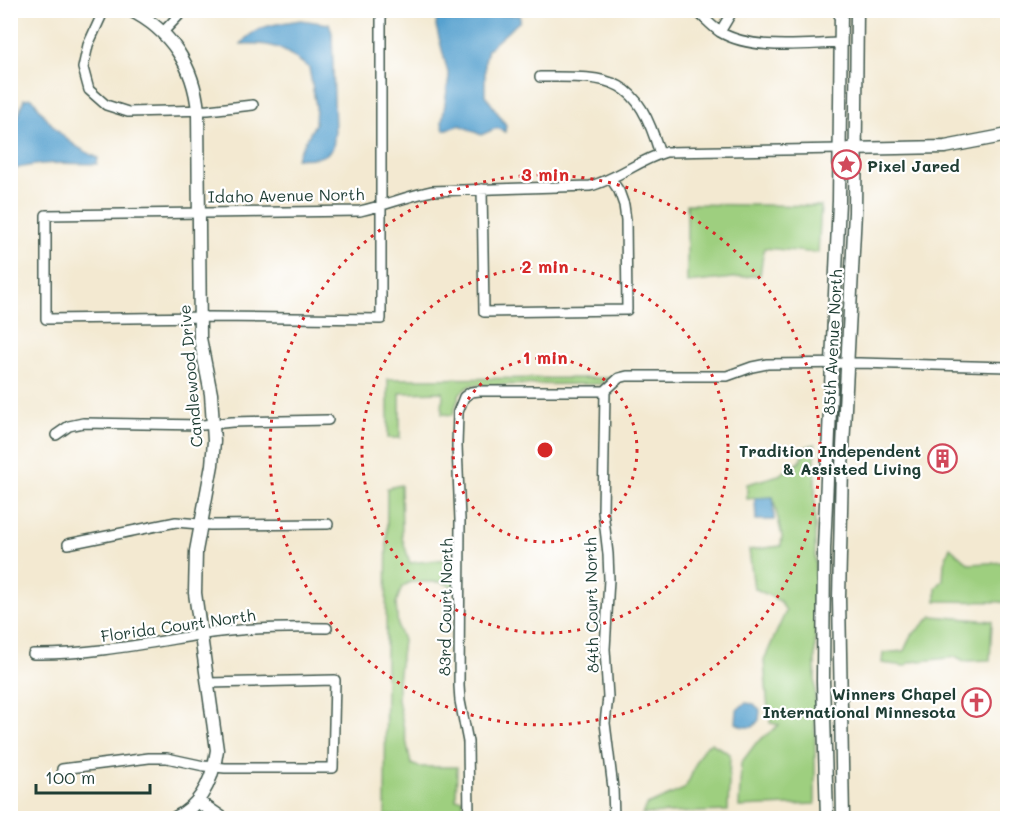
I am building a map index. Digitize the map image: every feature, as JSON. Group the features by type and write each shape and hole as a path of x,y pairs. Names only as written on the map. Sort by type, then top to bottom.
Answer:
{"main road":[{"name":"Candlewood Drive","path":"130,10 150,21 175,45 192,78 198,111 200,318 202,352 211,394 214,424 212,465 195,573 200,634 217,750 215,767 207,786 197,801 175,819"},
{"name":"85th Avenue North","path":"827,819 823,599 825,493 840,149 841,10"},
{"name":"85th Avenue North","path":"843,819 839,598 842,467 856,149 857,10"},
{"path":"840,149 945,147 1008,135"},
{"path":"823,599 839,598"},
{"path":"197,801 222,819"}],"street":[{"path":"104,10 88,45 83,68 84,79 89,90 106,105 128,112 198,111 253,105"},
{"path":"163,32 184,10"},
{"path":"200,318 381,319 381,10"},
{"path":"696,10 720,32 741,40 757,43 840,43"},
{"path":"720,32 733,10"},
{"path":"540,77 598,78 612,82 625,90 645,112 660,154"},
{"name":"Idaho Avenue North","path":"200,318 46,319 46,215 351,212 432,191 579,187 610,179 646,159 677,151 840,149"},
{"path":"482,189 484,312 627,310 626,220 621,198 610,179"},
{"path":"605,391 619,378 627,376 728,376 767,364 848,363 1008,367"},
{"name":"83rd Court North","path":"469,819 468,742 459,686 458,412 464,397 471,392 605,391"},
{"name":"84th Court North","path":"605,391 603,498 609,579 605,643 608,697 605,723 613,788 614,819"},
{"path":"56,435 69,426 83,423 203,425 328,420"},
{"path":"69,544 176,522 201,525 328,524"},
{"name":"Florida Court North","path":"33,654 74,654 200,634 282,627 327,628"},
{"path":"62,769 149,758 167,758 215,767 333,768 334,680 208,683"}],"green space":[{"path":"687,204 821,206 818,253 764,248 760,275 687,283"},
{"path":"10,372 12,372 11,610"},
{"path":"610,378 600,384 471,385 460,393 453,415 442,414 443,392 400,393 400,438 388,438 388,379"},
{"path":"815,444 815,804 739,807 741,763 756,743 779,725 770,723 771,711 768,710 764,660 786,611 780,601 754,588 749,550 781,546 782,536 773,497 747,499 747,484 779,475 800,462 805,447"},
{"path":"401,485 402,537 410,563 456,558 455,588 442,582 410,582 402,587 396,603 398,628 403,640 398,700 411,764 419,767 457,767 456,799 463,799 463,815 385,816 387,488"},
{"path":"950,547 969,564 1007,562 1007,602 936,601 936,588 943,580 944,563"},
{"path":"932,616 992,621 990,660 964,661 957,657 911,662 905,666 882,663 883,653 904,651 910,637"},
{"path":"711,743 730,754 728,811 642,814 647,805 684,789 702,751"}],"water":[{"path":"443,13 520,15 520,21 488,49 485,61 485,95 506,125 505,132 497,128 481,135 460,125 444,130 442,123 449,77 436,26 437,17"},
{"path":"301,20 329,24 332,33 335,132 333,147 322,156 311,158 296,158 315,124 316,106 309,68 270,45 241,44 260,29"},
{"path":"32,98 60,133 77,147 98,158 97,164 43,164 11,170 11,139 24,99"},
{"path":"773,497 774,520 756,520 755,498"},
{"path":"745,703 754,704 760,710 759,720 753,727 743,727 736,723 737,710"}],"place":[{"name":"Pixel Jared","path":"846,165"},
{"name":"Tradition Independent & Assisted Living","path":"942,459"},
{"name":"Winners Chapel International Minnesota","path":"977,702"}]}
